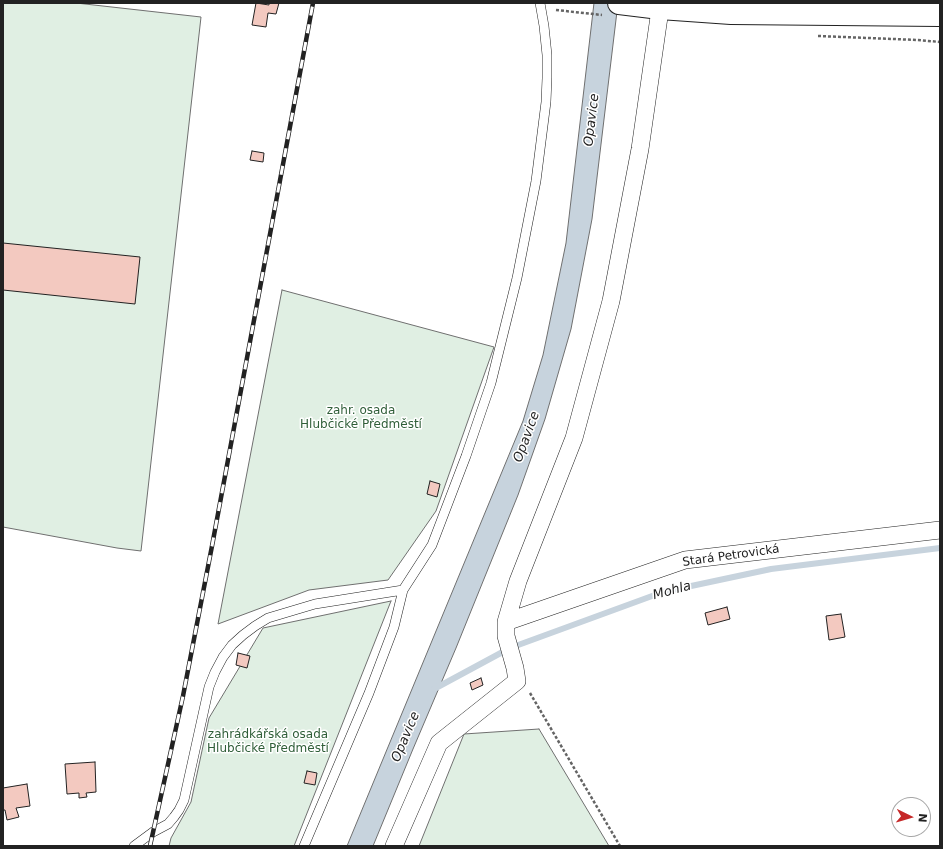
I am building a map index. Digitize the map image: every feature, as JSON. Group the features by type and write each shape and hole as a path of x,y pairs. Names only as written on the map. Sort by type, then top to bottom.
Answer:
{"main road":[{"path":"612,9 657,6 731,13 940,15"}],"street":[{"path":"394,846 440,743 516,674 506,629 518,581 574,438 611,301 640,149 657,6"},
{"name":"Stará Petrovická","path":"506,629 685,560 940,530"}],"lane":[{"path":"304,846 369,693 394,627 403,590 432,545 466,456 491,383 517,278 536,181 546,102 547,55 541,6"},
{"path":"134,846 153,832 168,824 179,810 184,800 208,687 223,657 232,645 255,626 268,618 315,604 403,590"}],"path":[{"path":"541,6 612,9"},
{"path":"516,674 532,694 620,846"}],"green space":[{"path":"3,3 76,3 201,17 141,551 3,527"},
{"name":"zahr. osada Hlubčické Předměstí","path":"282,290 494,347 436,511 388,580 309,590 218,624"},
{"name":"zahrádkářská osada Hlubčické Předměstí","path":"391,601 294,846 169,846 171,838 191,802 209,718 263,628"},
{"path":"539,729 609,846 419,846 464,734"}],"water":[{"name":"Opavice","path":"594,3 618,3 592,219 571,329 545,419 518,495 373,846 347,846 523,421 543,355 566,243"}],"building":[{"path":"256,3 269,5 269,3 279,3 276,14 268,13 266,27 252,25"},
{"path":"252,151 264,153 263,162 250,160"},
{"path":"3,243 140,257 135,304 3,290"},
{"path":"430,481 440,484 437,497 427,494"},
{"path":"727,607 730,619 708,625 705,613"},
{"path":"841,614 845,637 829,640 826,616"},
{"path":"238,653 250,656 247,668 236,665"},
{"path":"481,678 483,685 472,690 470,683"},
{"path":"95,762 96,792 86,793 87,797 79,798 79,793 67,794 65,764"},
{"path":"307,771 317,773 315,785 304,783"},
{"path":"27,784 30,806 16,808 19,817 7,820 5,810 3,810 3,788"}],"waterway":[{"name":"Mohla","path":"434,689 510,648 663,592 771,569 940,548"}],"railway":[{"path":"150,846 183,696 313,3"}]}
